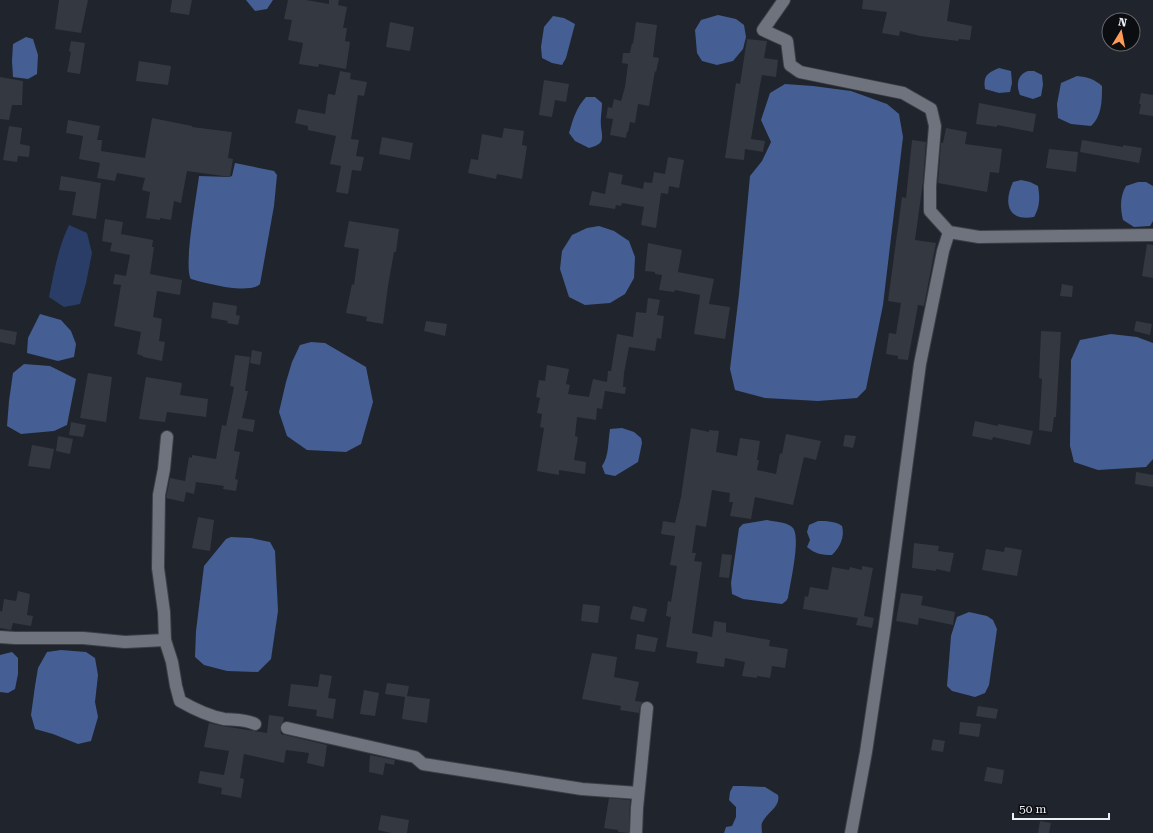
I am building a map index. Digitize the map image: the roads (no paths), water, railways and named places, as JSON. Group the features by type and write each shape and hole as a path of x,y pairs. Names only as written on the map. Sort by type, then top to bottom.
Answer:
{"street":[{"path":"784,0 763,30 787,41 790,66 800,72 903,93 931,109 935,126 930,186 930,211 949,232 979,237 1153,235"},
{"path":"851,833 866,752 920,364 943,251 949,232"},
{"path":"167,437 164,469 159,495 158,568 164,612 164,640 172,662 180,701 197,711 224,718 249,721 255,724"},
{"path":"0,636 15,638 82,638 125,642 164,640"},
{"path":"636,833 638,793 647,708"},
{"path":"287,728 415,757 422,764 582,789 638,793"}]}
